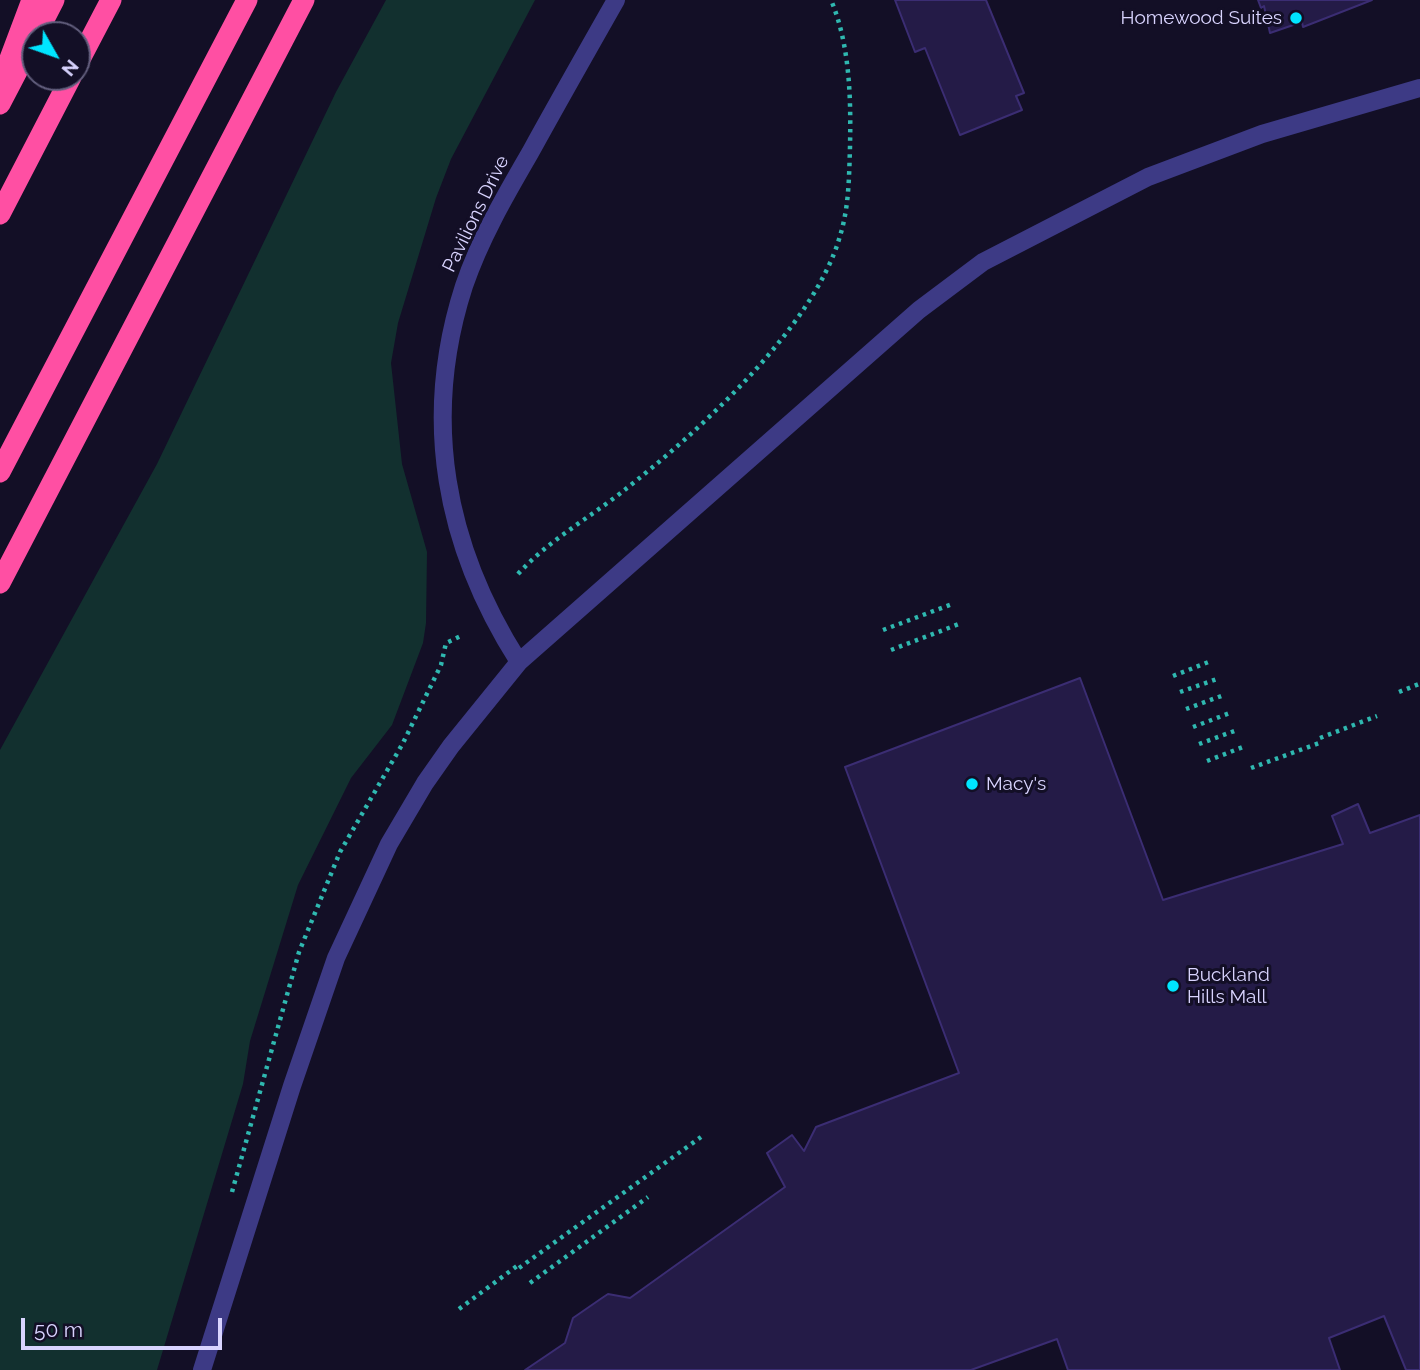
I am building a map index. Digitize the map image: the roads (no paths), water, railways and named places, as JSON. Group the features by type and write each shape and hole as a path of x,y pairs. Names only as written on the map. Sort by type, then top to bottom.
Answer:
{"highway":[{"path":"0,85 32,0"},
{"path":"43,21 54,0"},
{"path":"91,38 111,0"},
{"path":"0,472 247,0"},
{"path":"0,583 304,0"},
{"path":"294,20 312,0"},
{"path":"0,104 21,63"},
{"path":"0,214 64,91"}],"street":[{"name":"Pavilions Drive","path":"519,662 480,594 454,519 443,436 448,352 464,286 481,245 616,0"},
{"path":"202,1370 292,1086 341,944 405,815 451,746 519,662 919,310 983,262 1148,177 1262,134 1420,88"}],"place":[{"name":"Homewood Suites","path":"1296,18"},
{"name":"Macy's","path":"972,784"},
{"name":"Buckland Hills Mall","path":"1173,986"}]}
